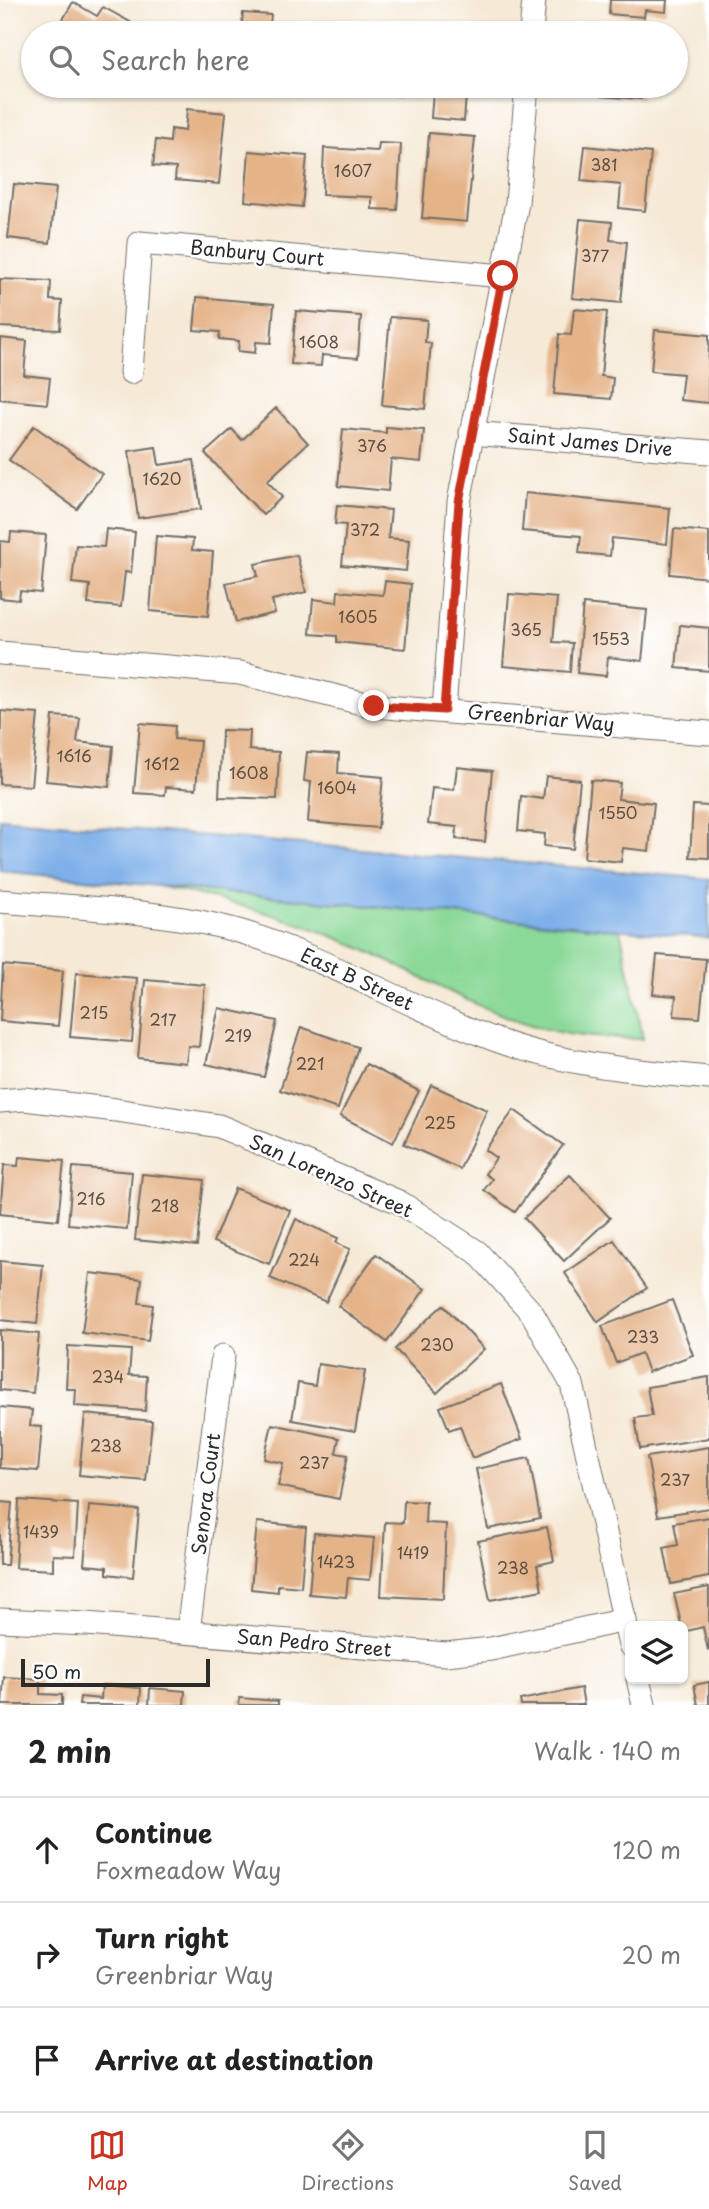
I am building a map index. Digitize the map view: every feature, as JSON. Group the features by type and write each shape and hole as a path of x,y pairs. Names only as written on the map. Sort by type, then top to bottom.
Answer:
{"street":[{"path":"532,21 534,0"},
{"path":"444,710 459,502 517,203 526,98"},
{"name":"Banbury Court","path":"131,372 140,243 503,276"},
{"name":"Saint James Drive","path":"471,433 709,452"},
{"name":"Greenbriar Way","path":"0,653 240,673 374,706 709,733"},
{"name":"East B Street","path":"0,901 145,915 238,931 292,948 497,1040 549,1056 602,1066 709,1078"},
{"name":"San Lorenzo Street","path":"0,1101 23,1099 219,1126 399,1202 477,1252 532,1313 572,1384 625,1620"},
{"name":"Senora Court","path":"188,1632 223,1356"},
{"name":"San Pedro Street","path":"0,1620 188,1632 446,1654 491,1649 625,1620"},
{"path":"639,1684 644,1705"}],"green space":[{"path":"158,886 620,930 643,1039 568,1034 537,1027 477,1005 361,948 290,920"}],"water":[{"path":"0,818 709,879 709,938 0,871"}],"building":[{"path":"610,0 667,0 666,12 645,10 644,17 609,14"},
{"path":"73,2 97,16 103,7 128,21 62,21"},
{"path":"243,13 271,15 270,21 242,21"},
{"path":"432,98 466,98 464,121 431,118"},
{"path":"187,109 226,113 219,184 175,180 176,168 153,166 156,140 170,142 171,129 185,131"},
{"path":"429,133 475,137 467,222 422,218"},
{"path":"379,143 401,144 397,210 372,209 372,197 322,195 324,148 378,151"},
{"path":"585,146 651,153 645,211 619,208 621,185 581,181"},
{"path":"249,151 307,156 302,207 245,201"},
{"path":"14,184 56,188 50,243 8,238"},
{"path":"580,219 612,222 610,240 627,242 621,303 572,298"},
{"path":"0,279 51,281 50,300 62,301 60,330 0,327"},
{"path":"197,297 274,304 271,343 256,342 255,353 238,351 239,341 219,339 220,332 194,330"},
{"path":"574,309 607,312 601,376 613,378 611,399 554,394 559,334 571,335"},
{"path":"296,311 361,316 358,358 322,355 321,366 291,364"},
{"path":"390,317 427,320 425,342 431,343 425,409 382,405"},
{"path":"655,330 709,335 708,403 680,400 683,374 651,371"},
{"path":"0,338 27,341 24,375 50,378 47,404 0,399"},
{"path":"276,408 308,443 267,481 282,497 263,515 205,453 232,429 242,440"},
{"path":"34,426 102,474 77,509 9,460"},
{"path":"386,427 424,430 421,462 391,459 388,491 338,486 343,429 386,433"},
{"path":"156,447 159,465 194,460 201,509 138,518 129,451"},
{"path":"525,493 670,508 667,544 612,538 610,556 579,553 581,536 522,531"},
{"path":"337,505 391,510 388,538 409,540 406,571 342,565 346,525 335,524"},
{"path":"106,529 135,532 131,573 125,572 121,607 88,604 90,585 72,583 76,545 104,547"},
{"path":"674,529 709,532 709,578 670,574"},
{"path":"11,532 46,535 41,593 20,591 19,600 0,598 0,541 10,542"},
{"path":"156,536 193,539 192,550 213,552 208,616 150,611"},
{"path":"297,555 306,592 272,600 275,613 236,622 226,583 258,576 255,564"},
{"path":"385,581 411,584 405,649 337,642 337,636 310,634 313,599 337,602 338,591 383,595"},
{"path":"509,594 557,598 553,642 572,643 570,672 503,666"},
{"path":"583,604 647,610 642,661 608,657 606,676 577,673"},
{"path":"680,625 709,628 709,671 676,668"},
{"path":"1,711 38,714 31,786 0,784"},
{"path":"53,716 80,718 77,742 113,746 109,787 46,781"},
{"path":"140,723 175,726 174,739 200,741 196,789 166,787 165,795 134,793"},
{"path":"222,730 250,731 249,750 279,752 277,799 219,797"},
{"path":"307,752 339,754 338,773 383,777 378,828 308,822 311,782 304,781"},
{"path":"457,767 492,771 485,842 456,839 457,827 428,824 432,788 454,790"},
{"path":"546,776 580,780 573,849 544,846 545,834 518,831 521,796 543,799"},
{"path":"591,780 620,783 618,799 654,803 649,851 623,848 621,862 584,858"},
{"path":"693,805 709,806 709,858 690,857"},
{"path":"657,955 706,959 700,1018 674,1016 676,996 653,994"},
{"path":"3,965 63,971 58,1026 0,1021"},
{"path":"76,973 137,978 132,1042 70,1037"},
{"path":"145,980 205,985 199,1047 188,1046 186,1063 138,1058"},
{"path":"219,1008 277,1021 264,1077 206,1064"},
{"path":"301,1027 358,1047 338,1109 280,1090"},
{"path":"366,1064 419,1091 393,1143 340,1116"},
{"path":"431,1085 487,1110 460,1169 404,1144"},
{"path":"514,1110 563,1145 515,1212 484,1190 492,1179 485,1174 496,1158 485,1150"},
{"path":"19,1157 64,1161 58,1220 0,1214 4,1165 18,1166"},
{"path":"73,1167 132,1172 127,1229 68,1224"},
{"path":"142,1174 204,1180 197,1246 135,1240"},
{"path":"570,1175 610,1218 564,1261 524,1218"},
{"path":"235,1188 290,1210 269,1264 213,1242"},
{"path":"296,1219 338,1238 336,1243 350,1249 326,1302 270,1278"},
{"path":"614,1240 647,1288 598,1322 565,1273"},
{"path":"376,1254 425,1289 387,1342 338,1306"},
{"path":"0,1261 43,1265 37,1324 0,1320"},
{"path":"90,1273 142,1279 139,1303 153,1305 148,1341 82,1333"},
{"path":"672,1300 693,1355 648,1372 641,1353 616,1363 602,1326"},
{"path":"443,1305 484,1349 437,1393 395,1349"},
{"path":"0,1330 39,1334 33,1393 0,1390"},
{"path":"68,1346 131,1350 129,1375 147,1376 145,1411 75,1406 76,1389 66,1389"},
{"path":"318,1364 365,1371 355,1431 292,1420 298,1383 315,1386"},
{"path":"709,1377 709,1438 640,1449 635,1418 652,1416 647,1387"},
{"path":"501,1384 522,1439 472,1458 460,1426 449,1430 440,1407"},
{"path":"0,1407 32,1410 30,1426 42,1427 38,1471 0,1468"},
{"path":"85,1414 152,1421 146,1481 79,1475"},
{"path":"272,1424 339,1438 336,1453 348,1455 339,1499 278,1486 283,1463 264,1459"},
{"path":"709,1447 709,1508 658,1516 647,1457"},
{"path":"529,1458 540,1518 488,1529 476,1469"},
{"path":"19,1500 78,1504 75,1556 53,1555 53,1570 15,1568"},
{"path":"404,1501 426,1502 425,1523 446,1524 443,1599 381,1596 385,1522 403,1523"},
{"path":"0,1502 12,1503 7,1565 0,1565"},
{"path":"89,1506 139,1510 133,1577 107,1574 107,1567 84,1565"},
{"path":"709,1517 709,1577 671,1584 664,1548 678,1545 674,1523"},
{"path":"257,1522 306,1527 301,1587 278,1585 278,1592 251,1589"},
{"path":"547,1527 554,1561 537,1565 542,1590 490,1600 478,1541"},
{"path":"314,1533 374,1538 370,1580 348,1578 346,1597 309,1594"},
{"path":"709,1587 709,1650 703,1627 688,1631 688,1621 680,1621 674,1594"},
{"path":"4,1677 40,1679 40,1694 62,1695 62,1705 2,1705"},
{"path":"709,1682 709,1705 698,1705 694,1685"},
{"path":"102,1685 141,1688 140,1705 79,1705 80,1697 101,1699"},
{"path":"150,1688 185,1691 184,1705 149,1705"},
{"path":"581,1688 584,1705 521,1705 520,1700"},
{"path":"240,1698 278,1701 278,1705 239,1705"}],"route":[{"path":"374,706 444,710 459,502 503,276"}]}
